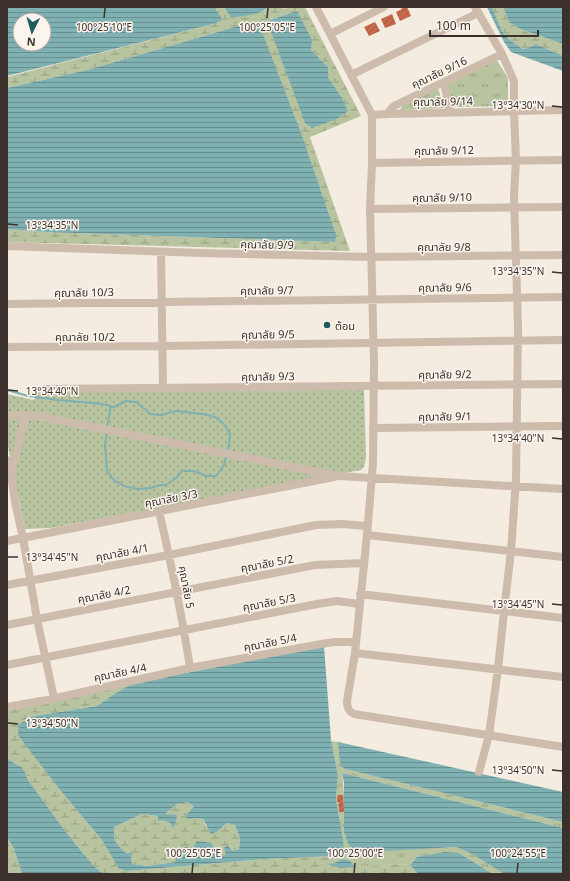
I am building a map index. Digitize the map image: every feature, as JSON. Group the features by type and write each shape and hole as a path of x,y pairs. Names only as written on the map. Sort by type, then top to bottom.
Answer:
{"street":[{"path":"316,7 372,115 370,209 373,299 373,462 367,535 347,706 350,712 354,714 563,748"},
{"path":"330,34 384,7"},
{"path":"351,75 477,10 502,54 514,81 516,160 514,207 518,341 516,486 511,552 498,669 489,735 479,772"},
{"name":"คุณาลัย 9/16","path":"387,114 394,106 502,54"},
{"path":"444,82 450,112"},
{"name":"คุณาลัย 9/14","path":"372,115 563,110"},
{"name":"คุณาลัย 9/12","path":"372,163 563,160"},
{"name":"คุณาลัย 9/10","path":"370,209 563,207"},
{"name":"คุณาลัย 9/9","path":"7,246 161,252 372,257"},
{"path":"161,252 163,388"},
{"name":"คุณาลัย 9/8","path":"372,257 563,255"},
{"name":"คุณาลัย 9/6","path":"373,299 563,297"},
{"name":"คุณาลัย 9/7","path":"162,302 373,299"},
{"name":"คุณาลัย 10/3","path":"7,304 162,302"},
{"name":"คุณาลัย 9/5","path":"162,346 563,340"},
{"name":"คุณาลัย 10/2","path":"7,347 162,346"},
{"name":"คุณาลัย 9/2","path":"373,386 563,384"},
{"name":"คุณาลัย 9/3","path":"45,389 373,386"},
{"path":"26,415 11,474 11,503 23,538 37,619 54,698"},
{"path":"7,416 26,415 43,417 339,476 563,489"},
{"name":"คุณาลัย 9/1","path":"373,428 563,426"},
{"path":"7,463 11,474"},
{"name":"คุณาลัย 3/3","path":"7,541 339,476"},
{"name":"คุณาลัย 5","path":"159,511 184,630 190,668"},
{"name":"คุณาลัย 4/1","path":"7,585 169,555 316,525 342,524 367,526"},
{"path":"367,535 563,557"},
{"name":"คุณาลัย 5/2","path":"176,592 315,565 364,563"},
{"name":"คุณาลัย 4/2","path":"7,625 176,592"},
{"path":"360,594 563,618"},
{"name":"คุณาลัย 5/3","path":"7,665 326,602 337,601 359,604"},
{"name":"คุณาลัย 5/4","path":"190,668 321,644 334,642 355,642"},
{"path":"354,653 563,677"},
{"name":"คุณาลัย 4/4","path":"7,707 190,668"}],"green space":[{"path":"214,7 224,7 231,18 266,10 268,7 282,7 284,9 287,7 305,7 361,116 310,137 350,251 7,242 7,229 46,232 335,242 237,26 87,70 7,88 7,77 213,24 221,20","holes":["297,11 311,50 328,67 328,77 342,98 267,21"]},
{"path":"492,7 503,7 509,22 520,29 563,44 563,56 536,44 522,49 510,41 504,34"},
{"path":"496,59 508,78 508,106 453,107 447,84"},
{"path":"438,88 444,108 400,110 404,104"},
{"path":"364,388 366,458 364,467 361,470 51,528 25,529 7,442 7,394 34,400 38,392 332,390"},
{"path":"134,683 114,694 97,706 34,716 19,725 19,735 60,790 102,840 119,869 127,871 264,859 334,856 339,852 341,859 335,863 329,864 340,868 396,864 410,865 417,874 103,874 95,867 63,828 28,780 23,768 9,760 7,756 7,708"},
{"path":"331,741 338,742 340,766 345,769 563,822 563,828 342,773 344,794 344,832 436,848 456,847 472,854 504,874 493,874 459,853 417,857 410,865 396,864 356,867 349,860 341,859 344,845 336,799 338,775"},
{"path":"188,802 194,807 196,818 203,819 206,826 218,831 227,823 235,825 240,838 239,849 233,851 229,845 226,856 219,856 217,851 193,848 181,855 175,862 147,866 131,864 131,858 116,842 114,827 142,814 158,816 162,820 170,823 172,827 176,821 165,814 177,804"},
{"path":"7,837 14,849 22,874 7,874"}],"water":[{"path":"7,7 214,7 221,17 221,21 7,76"},
{"path":"224,7 268,7 261,12 231,18"},
{"path":"487,7 492,7 504,34 522,49 536,44 563,56 563,71 511,52 504,42"},
{"path":"503,7 563,7 563,44 520,29 509,22"},
{"path":"297,11 312,40 311,50 328,67 328,77 342,98 348,111 337,119 312,128 305,123 267,21"},
{"path":"259,24 301,133 336,235 335,242 46,232 7,229 7,88 87,70 237,26"},
{"path":"324,646 331,740 338,775 336,799 344,845 341,859 339,852 334,856 264,859 127,871 119,869 102,840 60,790 18,735 19,724 34,716 97,706 114,694 134,683","holes":["188,802 194,807 186,815 187,819 203,819 211,834 218,831 227,823 235,825 240,838 239,849 233,851 228,845 224,848 226,855 219,856 211,843 197,841 193,848 185,847 181,855 177,854 175,862 147,866 132,864 131,858 133,853 126,853 116,842 114,827 142,814 158,816 158,821 162,820 170,823 173,828 177,815 165,814 177,804"]},
{"path":"338,742 563,792 563,822 345,769 340,766"},
{"path":"7,756 9,760 23,768 28,780 63,828 95,867 103,874 22,874 14,849 7,837"},
{"path":"342,773 563,828 563,874 504,874 472,854 456,847 360,851 349,846 344,832 344,783"},
{"path":"445,852 459,853 493,874 417,874 410,865 417,857"},
{"path":"341,859 349,860 356,867 340,868 327,864 335,863"}],"building":[{"path":"401,7 407,7 411,16 400,21 396,12 402,9"},
{"path":"392,14 396,24 385,28 381,19"},
{"path":"375,22 380,31 369,36 364,27"},
{"path":"338,795 343,795 344,812 339,812 339,802 337,802"}],"waterway":[{"path":"7,390 28,396 103,404 114,407 126,401 136,402 150,414 161,415 176,411 215,417 224,424 230,434 227,452"},
{"path":"107,427 111,406"},
{"path":"107,432 105,445 107,471 114,480 124,486 137,489 166,485 176,478 182,471 192,471 206,476 216,476 224,465 226,456"}],"place":[{"name":"ต้อม","path":"327,325"}]}
